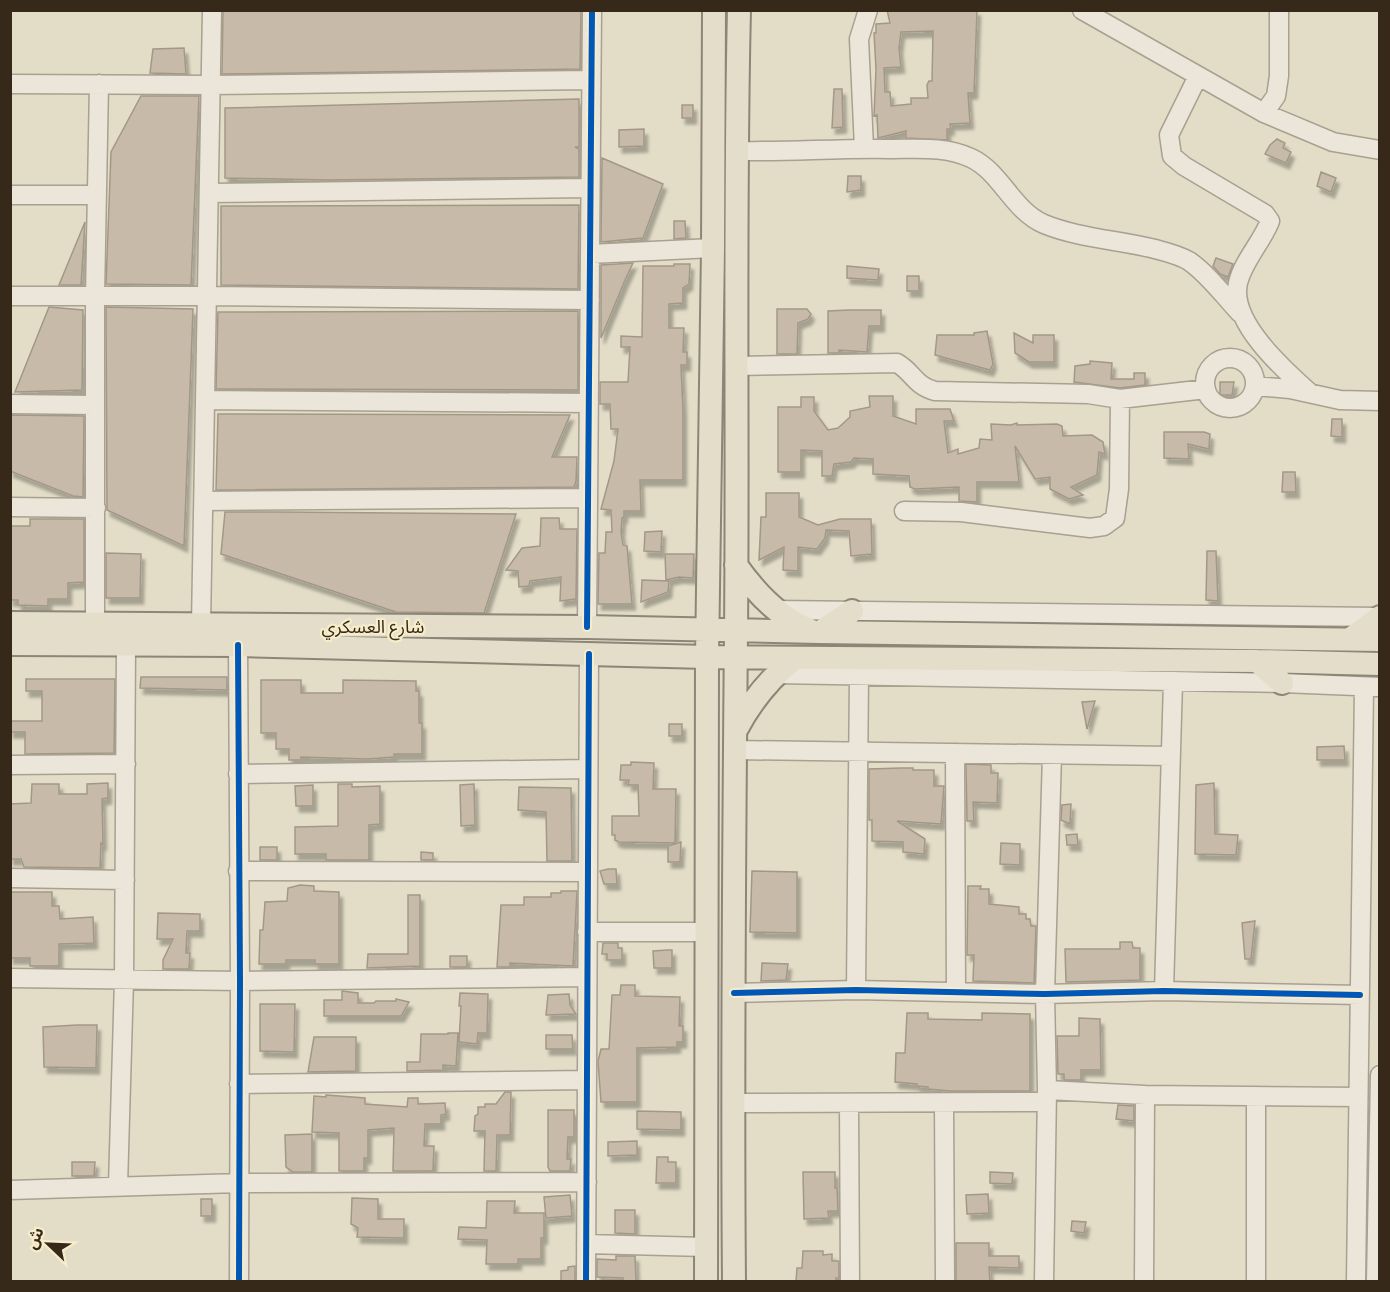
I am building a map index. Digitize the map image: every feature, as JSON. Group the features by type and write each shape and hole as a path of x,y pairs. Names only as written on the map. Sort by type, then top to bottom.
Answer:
{"main road":[{"path":"706,1281 706,657 713,248 714,10"},
{"path":"734,1281 732,1102 736,658 736,124 739,10"},
{"path":"714,66 729,75 738,69"},
{"path":"714,123 716,119 725,116 730,117 736,124"},
{"path":"736,565 758,593 799,626 818,632 852,611"},
{"path":"1350,639 1380,617"},
{"name":"شارع العسكري","path":"10,623 587,627 1380,640"},
{"name":"شارع العسكري","path":"10,644 238,645 736,658 1257,661 1380,664"},
{"path":"735,740 757,695 775,674 805,658 853,676"},
{"path":"1257,661 1282,683"},
{"path":"706,1130 710,1135 720,1139 729,1134 733,1126"},
{"path":"706,1167 714,1154 724,1154 733,1162"}],"street":[{"path":"201,625 212,10"},
{"path":"587,627 592,10"},
{"path":"864,148 859,39 868,10"},
{"path":"1082,10 1107,17 1198,76 1264,113 1332,142 1380,150"},
{"path":"1264,113 1276,96 1279,76 1279,10"},
{"path":"1198,76 1169,135 1172,156 1184,166 1264,214 1270,221 1237,285 1240,313"},
{"path":"10,84 210,85 591,80"},
{"path":"95,624 95,296 99,84"},
{"path":"736,151 933,149 952,151 971,158 981,164 1028,214 1043,224 1175,255 1189,261 1240,313 1268,352 1310,393"},
{"path":"209,193 590,188"},
{"path":"10,195 96,195"},
{"path":"590,254 713,248"},
{"path":"10,296 590,300"},
{"path":"1233,357 1242,361 1254,376 1255,386 1252,395 1236,407 1227,408 1217,405 1210,398 1206,389 1205,380 1208,370 1223,358 1233,357"},
{"path":"735,366 897,363 904,367 924,388 935,392 1077,394 1112,396 1120,399 1206,389"},
{"path":"1255,386 1310,393 1340,400 1380,401"},
{"path":"206,399 589,403"},
{"path":"904,512 962,512 1090,528 1104,526 1115,518 1119,489 1120,399"},
{"path":"10,404 95,405"},
{"path":"204,501 588,498"},
{"path":"10,507 96,508"},
{"path":"777,610 1380,617"},
{"path":"118,1186 124,980 126,645"},
{"path":"238,645 239,1281"},
{"path":"586,1281 589,654"},
{"path":"775,674 1282,683 1372,687 1360,995 1356,1281"},
{"path":"853,676 858,752 856,990"},
{"path":"1164,991 1173,682"},
{"path":"735,740 858,752 1171,756"},
{"path":"955,753 956,992"},
{"path":"1044,1281 1047,1096 1045,994 1052,755"},
{"path":"10,765 126,764"},
{"path":"238,774 588,769"},
{"path":"238,871 588,872"},
{"path":"10,878 125,880"},
{"path":"588,932 706,932"},
{"path":"10,978 240,981 587,977"},
{"path":"734,993 856,990 1045,994 1164,991 1360,995"},
{"path":"1376,1281 1380,1075"},
{"path":"239,1084 587,1080"},
{"path":"732,1102 944,1104 1047,1096 1145,1095 1358,1097"},
{"path":"1144,1281 1145,1095"},
{"path":"1256,1096 1256,1281"},
{"path":"849,1104 850,1281"},
{"path":"944,1104 945,1281"},
{"path":"1358,1172 1378,1173"},
{"path":"10,1190 239,1183 587,1182"},
{"path":"586,1244 706,1247"}],"building":[{"path":"223,10 581,10 580,69 222,74"},
{"path":"887,10 977,10 974,93 968,93 970,123 950,124 951,129 947,129 947,140 906,138 906,131 878,138 877,115 874,116 876,69 874,33 876,33 876,24 890,23","holes":["933,31 932,81 929,81 927,85 928,98 911,98 911,104 891,106 890,92 885,92 884,68 901,67 899,48 901,32"]},
{"path":"184,48 186,74 150,73 153,49"},
{"path":"834,89 842,89 843,127 832,128"},
{"path":"141,96 199,96 191,285 106,284 111,152"},
{"path":"579,99 579,147 575,147 579,149 579,177 328,180 225,178 225,108"},
{"path":"682,105 693,105 693,118 682,118"},
{"path":"644,129 644,146 619,147 619,130"},
{"path":"1277,139 1285,143 1283,148 1291,152 1286,163 1265,154"},
{"path":"602,158 663,184 643,238 601,242"},
{"path":"1321,172 1336,178 1331,192 1317,186"},
{"path":"848,176 861,176 861,190 847,192"},
{"path":"579,205 578,289 221,285 221,206"},
{"path":"674,221 685,221 686,238 674,239"},
{"path":"85,222 81,285 59,285"},
{"path":"1216,258 1233,264 1228,277 1220,274 1213,266"},
{"path":"633,263 625,280 601,338 601,265"},
{"path":"674,264 690,264 689,284 683,288 683,303 669,304 669,328 684,328 683,352 687,352 687,365 681,365 683,480 640,480 641,511 624,511 621,532 623,545 627,546 632,604 598,604 599,553 605,553 606,532 612,532 611,510 601,509 614,461 618,429 611,429 610,404 600,404 600,382 628,382 630,347 621,347 621,336 642,337 643,266 674,266"},
{"path":"847,266 879,269 878,280 847,278"},
{"path":"907,276 919,276 919,291 907,291"},
{"path":"49,307 83,310 82,390 15,392"},
{"path":"106,307 193,309 184,546 107,510"},
{"path":"777,309 807,309 811,314 808,319 798,323 797,354 777,354"},
{"path":"881,310 881,326 869,326 867,352 839,350 839,353 828,353 828,311"},
{"path":"578,311 578,390 216,389 218,312"},
{"path":"987,331 993,364 990,370 935,355 937,335 974,335 974,333"},
{"path":"1014,333 1033,343 1033,335 1054,335 1054,362 1029,362 1015,353"},
{"path":"1090,361 1112,363 1111,379 1134,379 1134,373 1145,373 1145,385 1120,388 1074,382 1075,366 1090,364"},
{"path":"1220,382 1234,382 1232,395 1220,395"},
{"path":"869,396 893,396 893,416 916,424 916,409 950,409 954,421 944,421 948,453 958,449 958,454 979,448 980,439 992,440 991,424 1017,423 1017,425 1057,424 1062,426 1063,436 1092,435 1103,442 1105,454 1099,452 1097,475 1071,487 1083,495 1069,499 1050,489 1050,477 1035,479 1015,446 1019,482 977,482 977,502 959,501 959,487 915,489 910,487 909,476 873,474 873,459 854,458 851,462 834,464 832,476 822,476 822,451 801,450 801,472 778,472 778,407 801,407 801,397 814,397 814,411 828,430 838,428 850,417 850,411 870,407"},
{"path":"218,414 570,415 552,457 577,457 576,481 574,487 216,490"},
{"path":"10,415 84,416 83,497 73,496 10,471"},
{"path":"1332,419 1342,419 1342,437 1331,436"},
{"path":"1164,432 1210,434 1209,449 1188,444 1189,459 1164,458"},
{"path":"1283,472 1295,472 1296,492 1282,492"},
{"path":"766,493 799,493 799,517 818,525 840,519 871,519 872,554 851,556 849,531 826,530 825,538 817,549 798,547 798,571 783,570 784,547 759,560 761,517 766,517"},
{"path":"225,512 516,514 484,613 396,612 221,554"},
{"path":"541,518 559,518 560,529 577,529 576,599 560,601 561,577 530,581 529,586 519,587 518,571 506,570 522,548 540,546"},
{"path":"30,519 84,519 84,582 68,583 68,599 48,599 48,606 18,605 18,600 10,600 10,526 30,526"},
{"path":"662,531 661,552 644,551 645,532"},
{"path":"1207,551 1216,551 1218,601 1206,600"},
{"path":"106,553 141,554 140,598 106,598"},
{"path":"665,554 694,554 693,578 679,577 666,580"},
{"path":"642,580 669,581 668,592 641,602"},
{"path":"141,677 227,677 227,690 140,688"},
{"path":"26,679 115,679 114,753 25,754 25,732 10,732 10,721 42,721 42,691 26,691"},
{"path":"261,680 301,680 301,693 343,693 343,680 416,681 416,691 419,691 419,723 422,723 422,754 394,754 394,757 367,759 301,757 301,760 289,760 289,749 276,749 276,733 261,733"},
{"path":"1095,701 1087,729 1082,702"},
{"path":"669,724 682,724 682,736 669,736"},
{"path":"1344,746 1345,760 1317,760 1317,747"},
{"path":"631,762 654,763 653,789 676,789 675,843 619,842 615,840 615,835 612,835 612,816 639,816 638,785 628,785 629,780 620,780 621,765 631,765"},
{"path":"966,764 991,765 991,773 998,773 997,803 973,802 974,821 967,821"},
{"path":"913,768 913,770 934,770 934,786 944,786 941,824 897,821 925,839 924,854 903,852 903,842 872,841 872,820 869,820 869,769"},
{"path":"108,783 108,798 102,799 103,844 101,843 100,868 24,867 21,859 10,859 10,804 31,803 32,784 59,784 59,794 87,794 87,784"},
{"path":"1214,783 1215,834 1238,835 1236,855 1195,854 1196,785"},
{"path":"338,784 352,784 352,787 380,786 380,824 369,825 369,860 326,860 326,854 295,854 295,827 338,826"},
{"path":"474,784 475,825 461,826 460,785"},
{"path":"313,785 313,806 296,806 295,786"},
{"path":"519,787 571,788 572,861 547,861 546,812 518,810"},
{"path":"1071,804 1070,824 1061,820 1062,805"},
{"path":"1077,834 1078,845 1067,845 1066,835"},
{"path":"681,842 680,862 668,862 668,846"},
{"path":"1001,843 1020,844 1020,865 1000,864"},
{"path":"260,847 277,847 277,860 260,860"},
{"path":"421,852 433,853 433,860 421,860"},
{"path":"616,869 617,884 604,884 600,871"},
{"path":"752,871 797,872 797,933 750,932"},
{"path":"300,885 314,886 314,891 339,892 339,964 315,964 315,960 286,960 286,964 259,964 260,930 263,930 265,902 287,901 288,888"},
{"path":"968,886 981,886 980,889 989,889 989,904 1019,907 1019,914 1026,914 1026,919 1030,919 1031,926 1036,926 1034,983 973,981 974,955 967,955"},
{"path":"561,891 577,891 573,966 510,963 510,967 497,967 501,905 524,905 524,897 551,897 551,893 561,893"},
{"path":"10,892 52,892 52,906 59,906 60,919 93,917 94,943 59,944 59,966 30,966 30,958 10,958"},
{"path":"408,895 420,895 420,966 367,968 368,954 408,954"},
{"path":"158,913 200,914 200,931 187,931 186,953 190,953 189,969 163,969 163,960 173,939 157,939"},
{"path":"1255,921 1251,959 1245,959 1242,923"},
{"path":"1120,942 1132,942 1133,948 1140,948 1140,980 1066,982 1065,949 1120,949"},
{"path":"603,943 618,943 618,948 622,948 622,960 607,960 607,954 602,954"},
{"path":"672,950 672,968 654,968 653,951"},
{"path":"450,956 467,956 467,967 450,967"},
{"path":"762,963 788,964 786,980 761,981"},
{"path":"621,985 635,985 635,996 680,997 679,1026 683,1026 683,1042 677,1042 677,1047 637,1048 637,1102 601,1102 598,1061 601,1049 609,1049 612,995 620,995"},
{"path":"342,991 358,993 358,1003 396,1001 396,999 409,1002 401,1016 324,1016 324,1000 342,1000"},
{"path":"460,993 488,994 487,1033 478,1033 477,1044 459,1042"},
{"path":"569,994 570,1005 576,1014 546,1015 548,995"},
{"path":"260,1004 295,1004 294,1052 260,1051"},
{"path":"907,1013 928,1013 928,1019 982,1020 982,1013 1030,1014 1030,1091 950,1091 895,1082 896,1053 905,1053"},
{"path":"1079,1018 1100,1019 1101,1070 1081,1070 1081,1080 1064,1080 1064,1074 1058,1074 1057,1036 1079,1036"},
{"path":"97,1025 96,1068 44,1067 43,1027"},
{"path":"458,1033 456,1066 443,1065 443,1070 407,1071 407,1062 420,1062 421,1034"},
{"path":"546,1035 572,1035 573,1049 546,1049"},
{"path":"314,1037 356,1037 356,1071 308,1072"},
{"path":"505,1092 511,1092 510,1135 497,1135 496,1171 484,1171 485,1131 474,1131 475,1116 478,1114 478,1107 485,1107 485,1104 496,1104"},
{"path":"326,1095 365,1098 365,1104 407,1107 408,1098 418,1098 418,1104 445,1103 446,1114 441,1115 441,1124 425,1124 424,1146 434,1146 433,1171 393,1171 394,1128 368,1130 368,1158 364,1158 364,1171 339,1171 339,1133 312,1132 314,1096 326,1097"},
{"path":"1118,1105 1134,1106 1134,1121 1116,1119"},
{"path":"548,1110 574,1110 574,1137 568,1137 567,1159 571,1159 570,1171 550,1171 548,1167"},
{"path":"637,1111 681,1112 681,1130 637,1129"},
{"path":"312,1134 312,1172 293,1172 286,1167 285,1135"},
{"path":"637,1141 637,1155 608,1156 608,1142"},
{"path":"657,1157 668,1157 668,1162 676,1162 676,1183 656,1183"},
{"path":"72,1162 95,1162 94,1176 72,1176"},
{"path":"803,1172 835,1172 838,1211 828,1211 829,1218 804,1219"},
{"path":"990,1172 1013,1173 1012,1184 990,1183"},
{"path":"988,1194 989,1213 967,1214 966,1195"},
{"path":"570,1195 572,1216 546,1218 544,1197"},
{"path":"352,1198 378,1199 378,1219 404,1219 404,1238 357,1237 358,1228 351,1224"},
{"path":"201,1199 212,1199 212,1216 201,1216"},
{"path":"487,1201 515,1201 514,1213 544,1213 541,1259 518,1259 518,1264 486,1264 487,1240 458,1239 459,1227 486,1228"},
{"path":"615,1210 635,1210 635,1234 615,1233"},
{"path":"1072,1221 1086,1222 1084,1233 1071,1231"},
{"path":"956,1243 989,1243 989,1256 1019,1256 1019,1268 989,1267 990,1281 956,1281"},
{"path":"803,1251 823,1251 823,1255 832,1254 832,1261 839,1261 839,1278 836,1278 836,1281 796,1281 797,1268 802,1268"},
{"path":"616,1256 635,1256 636,1281 597,1277 597,1259 616,1260"},
{"path":"575,1266 575,1281 561,1281 561,1271"}],"cycle path":[{"path":"587,627 592,10"},
{"path":"238,645 239,1282"},
{"path":"586,1282 589,654"},
{"path":"734,993 856,990 1045,994 1164,991 1360,995"}]}
